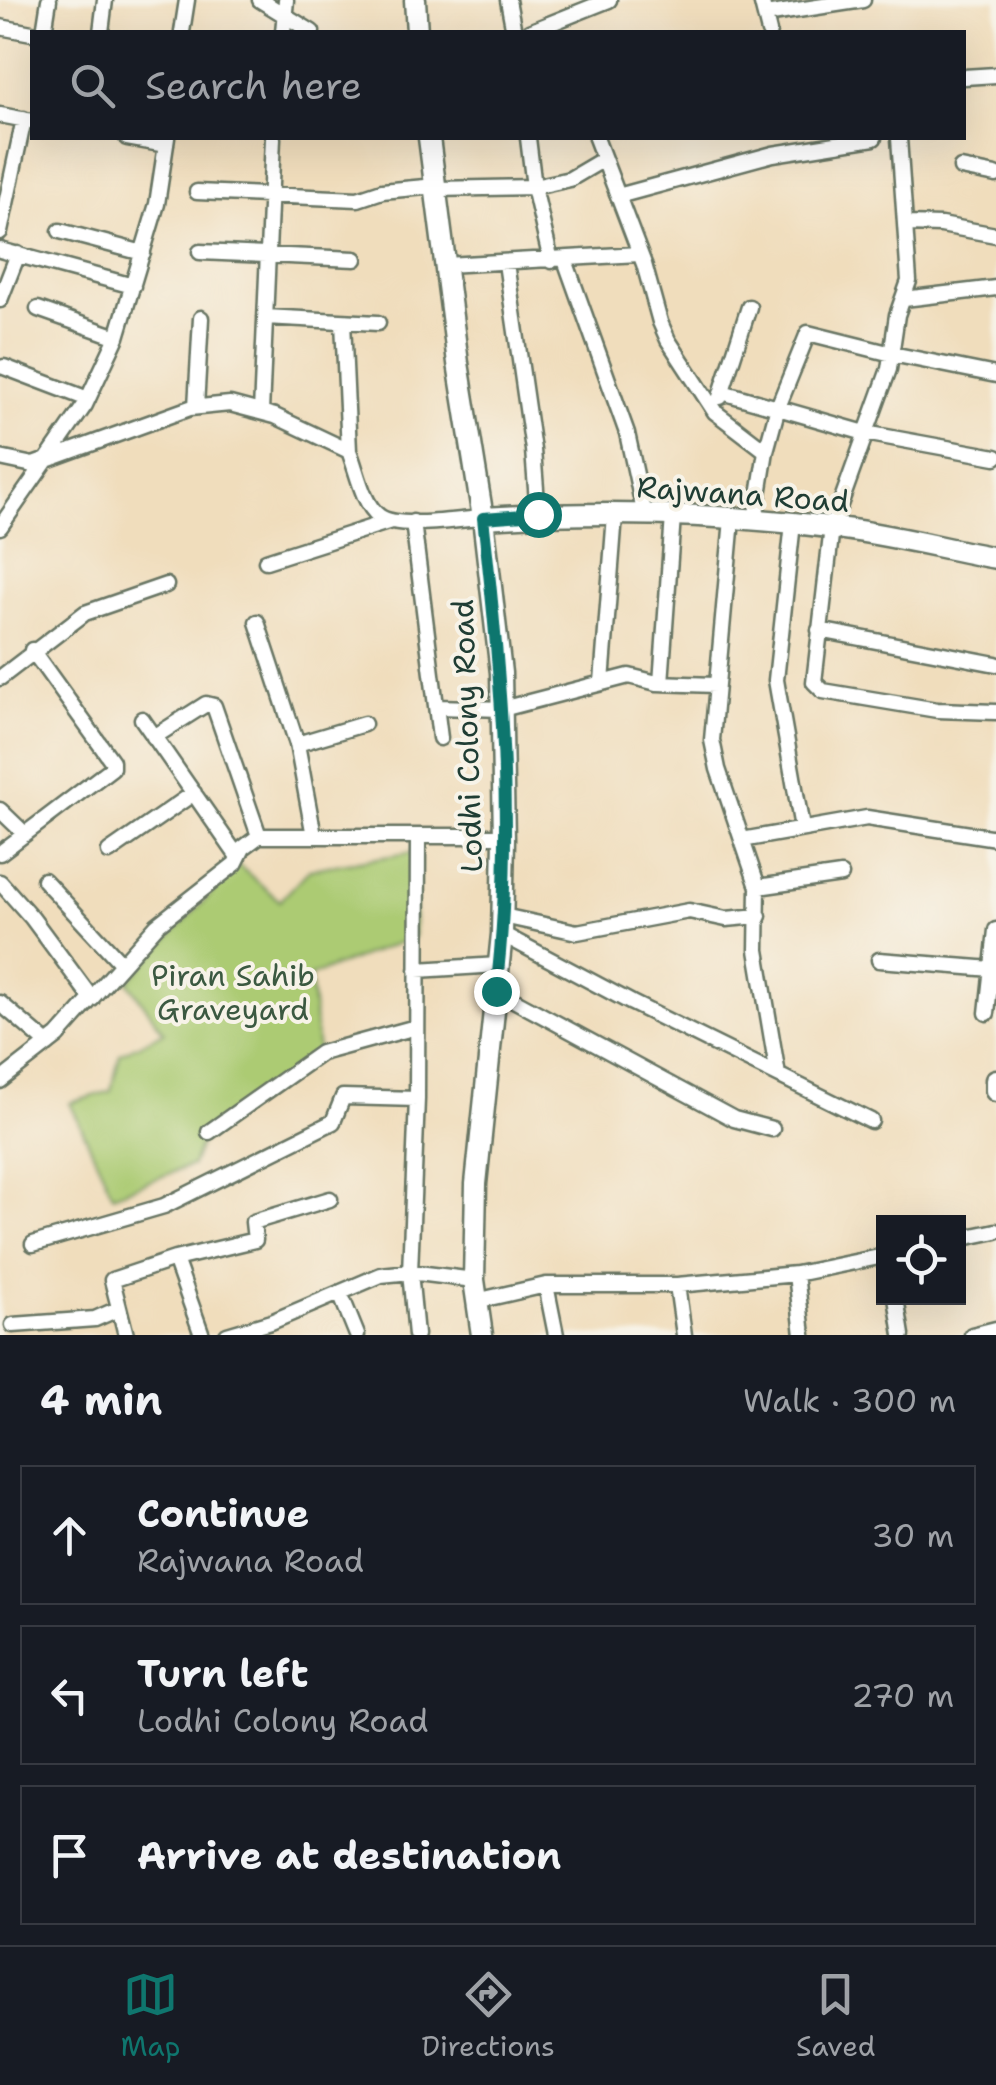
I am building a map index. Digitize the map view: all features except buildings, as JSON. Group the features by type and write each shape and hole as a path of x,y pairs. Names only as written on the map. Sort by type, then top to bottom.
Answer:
{"main road":[{"path":"415,0 417,30"},
{"name":"Lodhi Colony Road","path":"430,140 501,673 503,925 476,1184 476,1291 482,1335"},
{"name":"Rajwana Road","path":"483,518 616,515 793,523 996,558"},
{"path":"996,1080 996,1091"}],"street":[{"path":"44,30 49,0"},
{"path":"101,30 105,0"},
{"path":"182,30 187,0"},
{"path":"260,0 286,8 310,30"},
{"path":"508,0 514,30"},
{"path":"556,28 608,0"},
{"path":"763,8 863,0"},
{"path":"0,27 30,33"},
{"path":"966,77 996,75"},
{"path":"0,115 30,118 0,232"},
{"path":"262,412 273,140"},
{"path":"528,140 534,187 558,261 627,433 645,516"},
{"path":"597,140 640,254 660,322 715,412 766,450"},
{"path":"618,196 795,143 842,140"},
{"path":"899,140 910,271 894,325 892,354 832,527 814,682 823,691 938,710 996,712"},
{"path":"0,527 88,398 116,337 158,204 166,141"},
{"path":"197,192 358,199 382,191 436,187 534,187 570,179 604,158"},
{"path":"961,168 996,175"},
{"path":"906,224 941,225 996,235"},
{"path":"60,231 143,253"},
{"path":"0,250 133,286"},
{"path":"200,252 355,259"},
{"path":"0,300 18,254"},
{"path":"446,265 640,254"},
{"path":"506,263 534,450 538,514"},
{"path":"904,299 996,288"},
{"path":"715,412 749,307"},
{"path":"38,309 116,337"},
{"path":"264,317 378,323"},
{"path":"196,407 201,318"},
{"path":"343,322 350,450 366,497 378,515 413,522 483,518"},
{"path":"754,520 778,407 808,333 996,374"},
{"path":"4,367 88,398"},
{"path":"722,392 865,432 996,457"},
{"path":"0,458 33,465 196,407 230,404 262,412 350,450"},
{"path":"602,682 616,515"},
{"path":"660,683 673,516"},
{"path":"732,519 712,723 714,751 758,887 760,974 778,1075"},
{"path":"266,560 392,520"},
{"path":"413,522 440,738"},
{"path":"793,523 776,680 802,828"},
{"path":"0,678 86,612 166,585"},
{"path":"258,622 297,744 314,836"},
{"path":"819,630 996,664"},
{"path":"0,853 112,768 112,761 32,650"},
{"path":"438,707 502,709 630,676 660,683 715,685"},
{"path":"154,737 206,704 214,706 259,836"},
{"path":"142,719 238,857"},
{"path":"297,744 364,724"},
{"path":"109,852 194,793"},
{"path":"0,810 24,833"},
{"path":"742,840 880,818 996,838"},
{"path":"0,1081 48,1044 157,926 235,864 243,848 259,836 504,836"},
{"path":"416,1335 410,1272 418,837"},
{"path":"758,887 841,875"},
{"path":"44,880 122,964"},
{"path":"0,882 92,999"},
{"path":"503,925 577,932 689,911 726,919 759,916"},
{"path":"503,925 632,1003 872,1121"},
{"path":"987,1013 996,930"},
{"path":"878,960 992,968"},
{"path":"417,970 500,965"},
{"path":"496,991 734,1119 772,1129"},
{"path":"0,1004 48,1044"},
{"path":"209,1132 321,1053 416,1027"},
{"path":"33,1244 164,1206 333,1122 343,1097 416,1099"},
{"path":"126,1335 112,1280 175,1259 255,1240 254,1222 330,1199"},
{"path":"966,1237 996,1231"},
{"path":"227,1335 271,1322 380,1275 410,1272 476,1291 546,1285 677,1285 796,1274 876,1258"},
{"path":"175,1259 202,1335"},
{"path":"796,1274 803,1335"},
{"path":"546,1285 556,1335"},
{"path":"677,1285 684,1335"},
{"path":"340,1292 358,1335"},
{"path":"897,1305 902,1335"},
{"path":"14,1325 96,1319 118,1308"},
{"path":"972,1335 996,1329"}],"green space":[{"name":"Piran Sahib Graveyard","path":"415,852 414,937 310,976 318,1052 200,1144 192,1165 113,1195 70,1103 111,1091 120,1054 164,1032 128,982 238,865 280,901 310,869"}],"route":[{"path":"496,991 504,840 501,673 483,518 538,514"}]}
